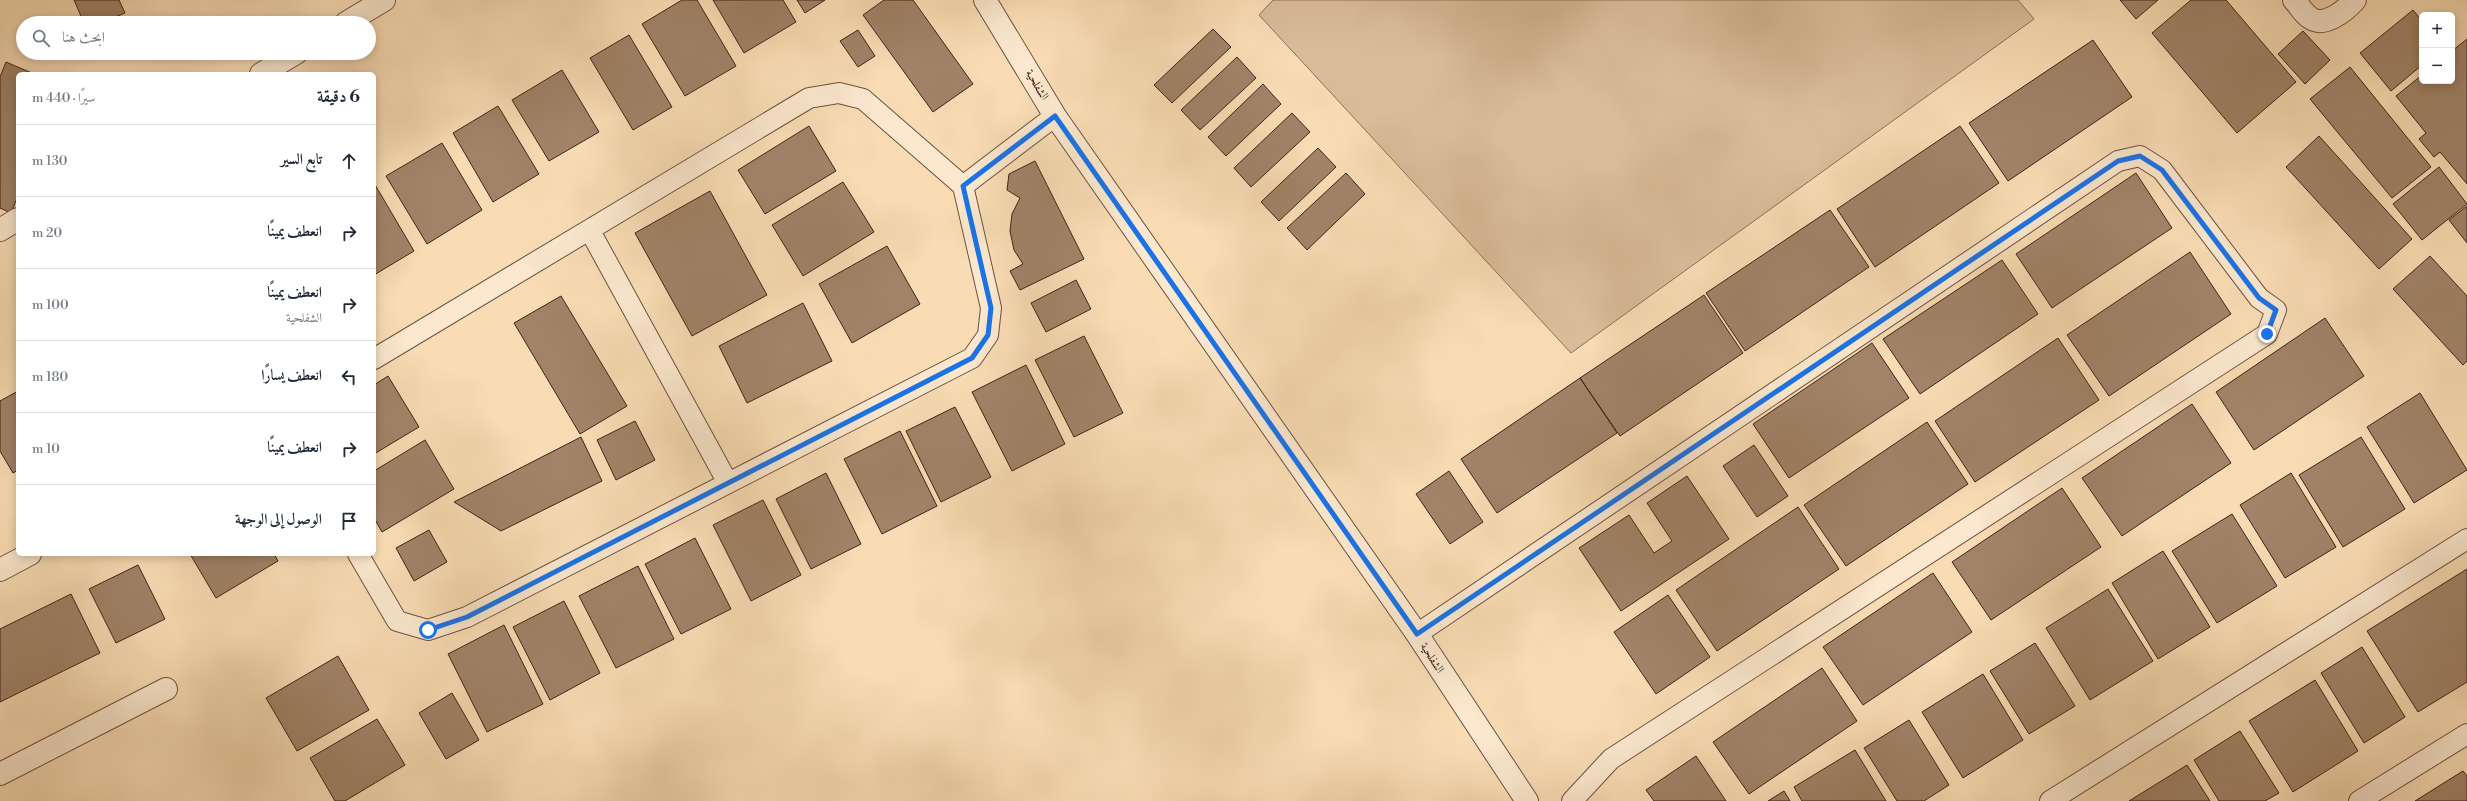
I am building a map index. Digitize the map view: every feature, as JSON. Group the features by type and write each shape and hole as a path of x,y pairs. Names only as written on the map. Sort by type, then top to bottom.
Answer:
{"street":[{"path":"358,16 384,0"},
{"name":"الشفلحية","path":"985,0 1055,116 1417,634 1527,801"},
{"path":"2294,0 2309,18 2320,21 2332,18 2355,0"},
{"path":"264,72 284,60"},
{"path":"0,230 16,220"},
{"path":"0,570 26,556"},
{"path":"0,774 166,689"}],"lane":[{"path":"359,556 396,621 428,630 467,617 972,358 988,335 991,308 963,186 863,99 839,93 809,98 590,231 376,358"},
{"path":"963,186 1055,116"},
{"path":"1417,634 2118,161 2140,156 2162,170 2259,298 2276,310 2267,334 1611,759 1572,801"},
{"path":"590,231 728,483"},
{"path":"2050,801 2467,539"},
{"path":"2359,801 2467,734"}],"shaded area":[{"path":"1273,0 2018,0 2034,19 1571,353 1259,15"}],"building":[{"path":"74,0 119,0 125,13 118,16 81,16"},
{"path":"682,0 697,0 736,66 685,96 642,24"},
{"path":"713,0 783,0 796,22 744,53"},
{"path":"797,0 825,0 805,13"},
{"path":"884,0 913,0 973,84 933,112 863,15"},
{"path":"2120,0 2158,0 2136,19"},
{"path":"2191,0 2226,0 2296,82 2237,133 2152,33"},
{"path":"2413,10 2419,17 2419,68 2391,91 2360,53"},
{"path":"1213,29 1231,47 1172,103 1154,85"},
{"path":"858,30 875,56 858,67 840,41"},
{"path":"2303,31 2330,60 2305,84 2278,54"},
{"path":"629,35 672,107 633,130 590,58"},
{"path":"2467,39 2467,184 2440,152 2434,157 2419,139 2426,133 2396,96 2419,77 2419,84 2455,84 2455,49"},
{"path":"2093,40 2132,97 2008,181 1969,123"},
{"path":"1237,57 1256,78 1200,130 1181,110"},
{"path":"6,62 29,72 16,72 16,201 11,213 0,208 0,77"},
{"path":"2350,67 2431,167 2392,198 2310,99"},
{"path":"562,70 599,132 549,161 512,100"},
{"path":"1263,84 1281,104 1226,156 1208,137"},
{"path":"498,106 539,174 493,202 453,133"},
{"path":"1292,113 1310,132 1251,187 1234,168"},
{"path":"809,126 836,171 765,214 738,170"},
{"path":"1960,126 1999,183 1875,267 1837,209"},
{"path":"2319,136 2412,239 2379,269 2286,167"},
{"path":"442,143 482,210 427,244 386,176"},
{"path":"1318,148 1336,167 1279,221 1261,202"},
{"path":"1035,161 1084,259 1020,290 1010,271 1023,264 1014,250 1010,231 1012,214 1020,198 1007,190 1009,174"},
{"path":"2439,167 2467,204 2422,240 2393,204"},
{"path":"1346,173 1365,194 1307,250 1287,228"},
{"path":"2136,173 2172,228 2052,308 2016,254"},
{"path":"843,182 874,232 803,276 772,225"},
{"path":"376,186 414,251 376,274"},
{"path":"710,191 767,295 692,336 635,233"},
{"path":"2467,206 2467,243 2449,220"},
{"path":"1830,210 1869,267 1745,351 1706,293"},
{"path":"887,246 920,304 852,343 819,284"},
{"path":"2190,252 2231,314 2109,396 2067,335"},
{"path":"2430,256 2467,296 2467,361 2463,365 2393,289"},
{"path":"2002,260 2038,314 1920,394 1883,339"},
{"path":"1076,280 1091,309 1046,332 1031,303"},
{"path":"1704,295 1743,353 1620,436 1580,378"},
{"path":"561,296 627,406 580,434 514,323"},
{"path":"803,303 832,361 747,403 719,346"},
{"path":"2325,318 2364,376 2254,450 2216,392"},
{"path":"1084,336 1123,413 1074,437 1035,360"},
{"path":"2058,338 2099,400 1975,482 1935,421"},
{"path":"1872,343 1909,398 1789,478 1753,424"},
{"path":"1026,365 1065,444 1012,471 972,392"},
{"path":"388,376 419,427 376,453 376,384"},
{"path":"1580,378 1617,433 1497,513 1461,459"},
{"path":"16,392 16,471 13,473 0,451 0,401"},
{"path":"2420,393 2467,470 2414,503 2367,427"},
{"path":"2192,404 2231,463 2122,536 2082,478"},
{"path":"955,407 991,477 941,502 906,431"},
{"path":"635,421 655,460 616,480 597,440"},
{"path":"1927,422 1968,484 1846,566 1804,505"},
{"path":"900,431 937,506 882,534 844,459"},
{"path":"581,437 602,481 501,531 454,502"},
{"path":"2361,437 2405,509 2343,547 2299,475"},
{"path":"425,440 454,489 382,532 376,522 376,470"},
{"path":"1754,445 1788,496 1757,517 1723,466"},
{"path":"1449,471 1483,522 1450,544 1416,494"},
{"path":"826,473 861,544 811,569 776,499"},
{"path":"2291,473 2336,547 2285,578 2240,505"},
{"path":"1687,476 1729,539 1621,611 1579,548 1629,515 1654,553 1672,541 1647,503"},
{"path":"2062,488 2101,547 1991,620 1952,562"},
{"path":"763,500 801,575 751,601 713,525"},
{"path":"1798,507 1839,569 1717,651 1676,590"},
{"path":"2232,514 2277,586 2217,623 2172,551"},
{"path":"429,530 447,562 414,581 396,548"},
{"path":"695,538 731,609 681,634 645,564"},
{"path":"2163,551 2210,627 2158,659 2112,583"},
{"path":"191,556 275,556 278,561 216,598"},
{"path":"138,565 165,619 116,643 89,589"},
{"path":"638,566 674,639 616,668 579,596"},
{"path":"2467,569 2467,682 2418,712 2367,631"},
{"path":"1933,573 1972,632 1863,705 1823,647"},
{"path":"2108,589 2153,661 2090,700 2046,628"},
{"path":"71,594 100,653 0,702 0,629"},
{"path":"1668,595 1710,657 1656,694 1614,632"},
{"path":"564,601 600,673 550,700 513,627"},
{"path":"504,625 543,704 487,732 448,654"},
{"path":"2035,643 2075,706 2029,734 1990,671"},
{"path":"2362,647 2405,717 2364,743 2321,673"},
{"path":"338,656 369,710 297,751 266,698"},
{"path":"1822,668 1857,721 1749,794 1713,742"},
{"path":"1983,674 2023,740 1963,778 1922,712"},
{"path":"2315,680 2358,751 2293,792 2249,721"},
{"path":"452,693 479,740 446,759 419,713"},
{"path":"377,719 405,765 345,801 335,801 310,758"},
{"path":"1909,720 1949,785 1924,801 1897,801 1864,748"},
{"path":"2240,731 2279,793 2265,801 2219,801 2194,760"},
{"path":"1855,750 1886,801 1802,801 1794,787"},
{"path":"1696,756 1726,801 1654,801 1646,790"},
{"path":"2187,765 2210,801 2129,801"},
{"path":"2463,771 2467,776 2467,801 2415,801"},
{"path":"1784,791 1790,801 1768,801"}],"route":[{"path":"428,630 467,617 972,358 988,335 991,308 963,186 1055,116 1417,634 2118,161 2140,156 2162,170 2259,298 2276,310 2267,334"}]}
